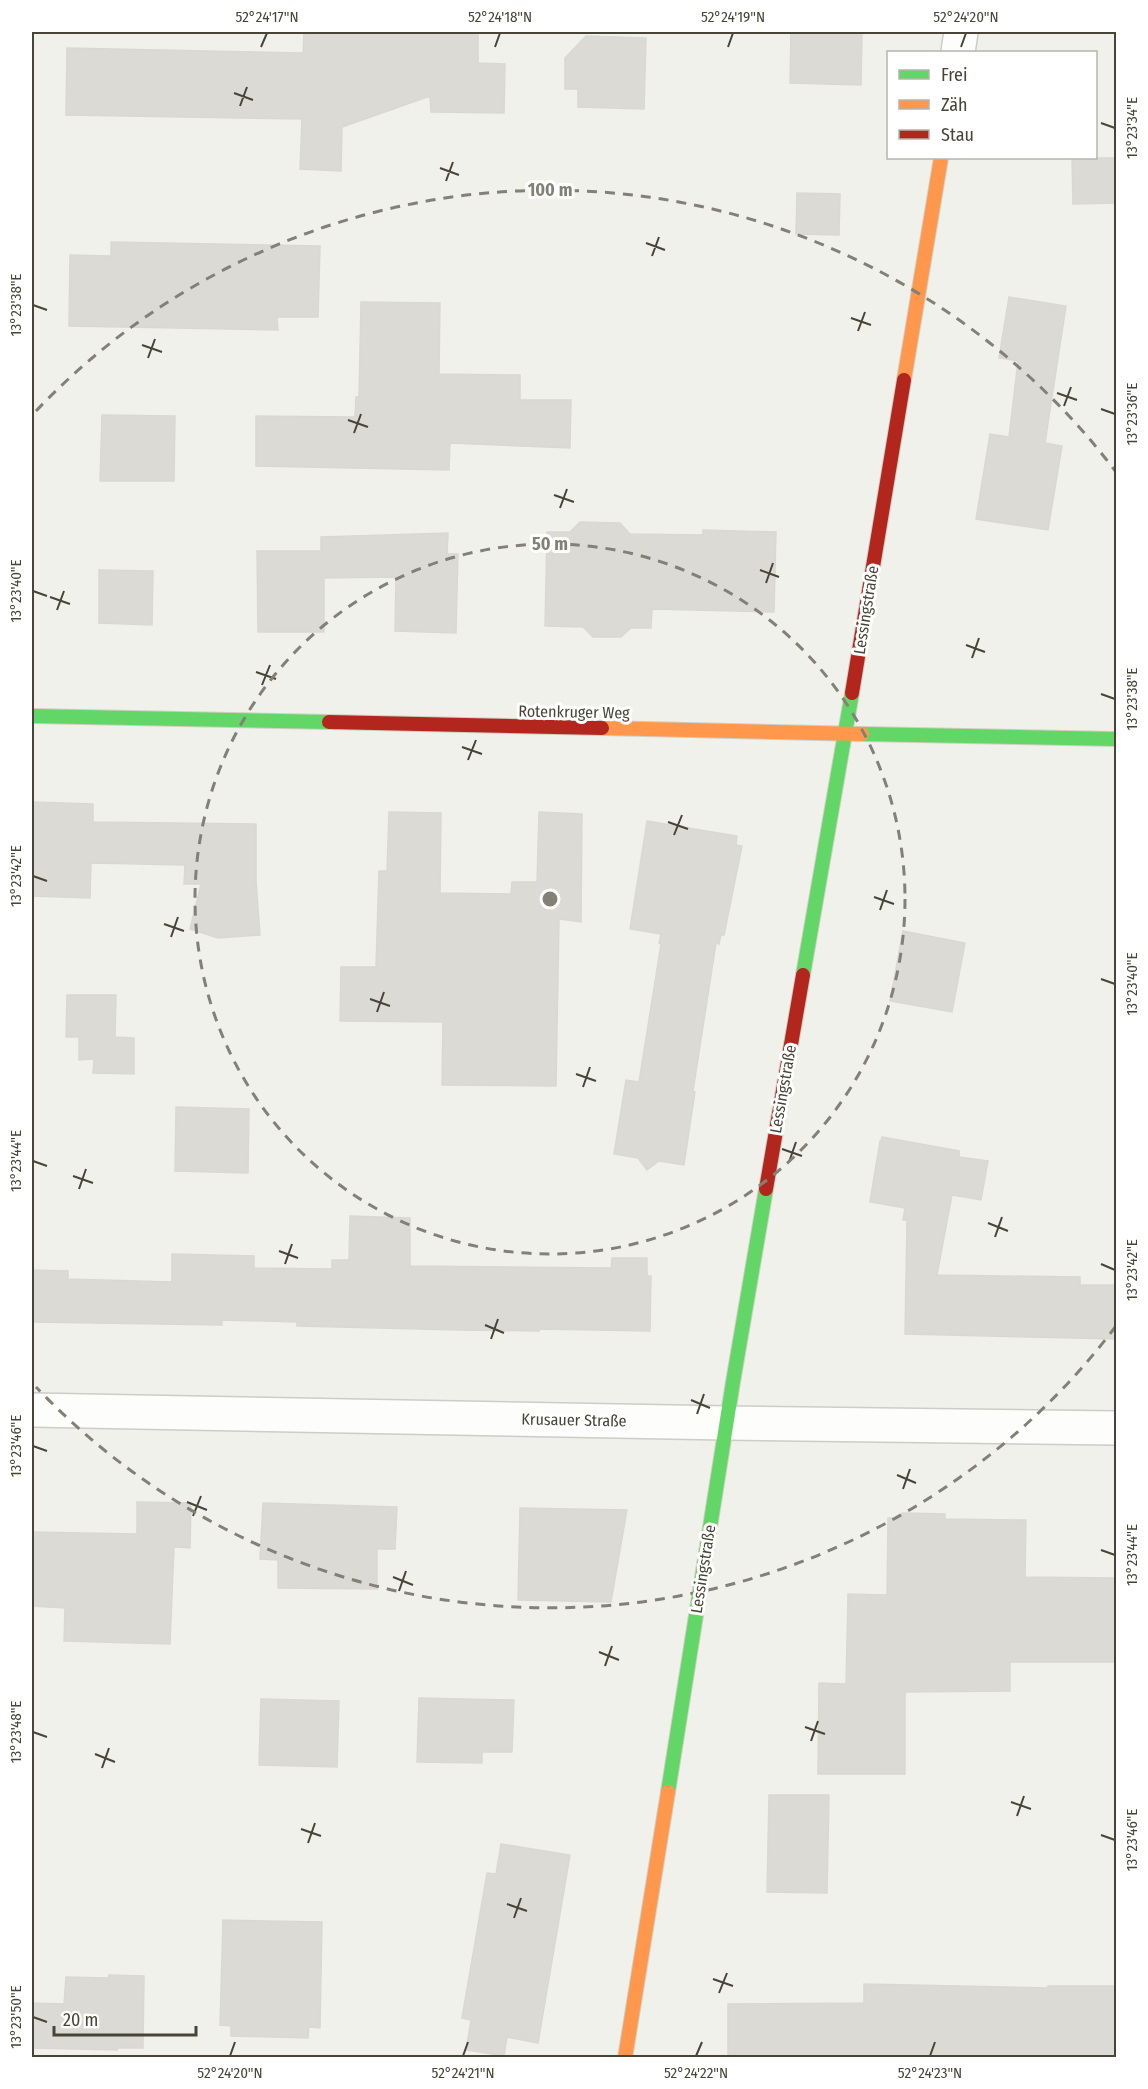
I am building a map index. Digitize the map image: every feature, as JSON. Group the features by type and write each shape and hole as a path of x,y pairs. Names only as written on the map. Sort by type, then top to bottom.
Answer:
{"street":[{"path":"958,51 962,32"},
{"name":"Lessingstraße","path":"625,2058 726,1423 845,734 941,159"},
{"name":"Rotenkruger Weg","path":"32,716 1116,739"},
{"name":"Krusauer Straße","path":"32,1410 1116,1428"}],"building":[{"path":"304,32 478,32 478,63 505,64 504,113 431,112 430,96 342,127 341,171 300,169 302,119 66,115 67,48 303,53"},
{"path":"791,32 862,32 861,85 790,83"},
{"path":"586,36 646,38 644,109 578,107 578,89 565,89 565,58"},
{"path":"1116,158 1116,203 1073,204 1072,159"},
{"path":"797,193 840,194 839,235 796,234"},
{"path":"111,242 320,246 318,317 277,317 278,330 69,326 70,255 111,256"},
{"path":"1009,297 1066,306 1045,443 1062,446 1048,530 976,519 990,434 1009,437 1018,361 999,358"},
{"path":"361,302 440,303 439,374 520,375 520,400 571,400 570,448 450,443 449,470 256,466 256,416 355,417 356,397 359,397"},
{"path":"102,415 175,416 174,481 100,481"},
{"path":"580,522 620,523 630,534 703,535 703,530 776,532 774,612 652,609 651,628 631,628 621,637 593,637 583,627 545,626 547,532 570,532"},
{"path":"448,533 447,554 458,554 456,633 395,631 396,577 324,578 324,632 258,632 257,551 321,551 321,537"},
{"path":"99,570 153,571 152,625 99,623"},
{"path":"32,802 93,804 93,822 256,824 256,881 260,935 218,938 190,929 201,884 184,884 185,865 91,863 90,898 32,896"},
{"path":"389,812 441,813 440,893 511,894 512,882 537,882 539,812 582,814 581,922 559,919 556,1086 442,1085 443,1022 340,1021 341,967 376,967 379,871 387,871"},
{"path":"647,821 737,836 736,845 742,846 724,935 721,935 719,944 716,943 684,1165 659,1161 647,1170 638,1158 614,1154 626,1080 639,1082 661,944 659,943 661,934 630,929"},
{"path":"903,931 965,943 952,1012 890,1001"},
{"path":"67,995 116,995 115,1037 134,1038 134,1074 93,1073 94,1059 79,1060 79,1037 66,1037"},
{"path":"176,1107 249,1109 248,1173 175,1171"},
{"path":"882,1137 959,1151 959,1157 988,1161 981,1200 952,1195 937,1275 1080,1277 1080,1285 1116,1285 1116,1339 905,1334 907,1220 903,1220 905,1208 870,1202"},
{"path":"350,1216 410,1218 410,1266 611,1268 612,1258 647,1258 647,1276 651,1276 650,1331 297,1326 297,1322 222,1320 222,1325 32,1322 32,1270 68,1271 68,1279 172,1282 172,1254 254,1256 254,1268 332,1269 332,1260 349,1260"},
{"path":"137,1502 191,1503 190,1548 174,1547 170,1644 64,1641 65,1608 32,1606 32,1532 137,1534"},
{"path":"263,1503 397,1507 395,1549 377,1549 377,1589 278,1588 278,1560 260,1559"},
{"path":"520,1508 627,1510 611,1602 518,1600"},
{"path":"902,1513 945,1514 945,1519 1026,1520 1025,1577 1116,1578 1116,1662 1010,1662 1010,1691 905,1692 905,1774 818,1774 819,1683 846,1684 848,1594 887,1595 888,1518 902,1518"},
{"path":"419,1698 514,1700 512,1752 482,1752 482,1763 417,1762"},
{"path":"261,1699 339,1701 337,1767 259,1765"},
{"path":"769,1795 829,1795 827,1893 767,1892"},
{"path":"501,1844 570,1855 538,2043 507,2037 504,2056 466,2050 471,2020 462,2018 487,1873 496,1874"},
{"path":"223,1920 322,1922 320,2028 309,2027 308,2038 231,2036 231,2026 220,2025"},
{"path":"109,1975 144,1976 143,2048 117,2048 117,2050 32,2048 32,2003 64,2004 66,1977 108,1978"},
{"path":"864,1984 1048,1988 1048,1986 1116,1986 1116,2058 728,2058 728,2004 864,2003"}],"traffic: fast":[{"path":"803,975 852,693"},
{"path":"32,716 329,722"},
{"path":"862,734 1116,739"},
{"path":"668,1792 766,1189"}],"traffic: slow":[{"path":"904,380 941,159"},
{"path":"602,728 862,734"},
{"path":"625,2058 668,1792"}],"traffic: jam":[{"path":"852,693 904,380"},
{"path":"329,722 602,728"},
{"path":"766,1189 803,975"}]}
